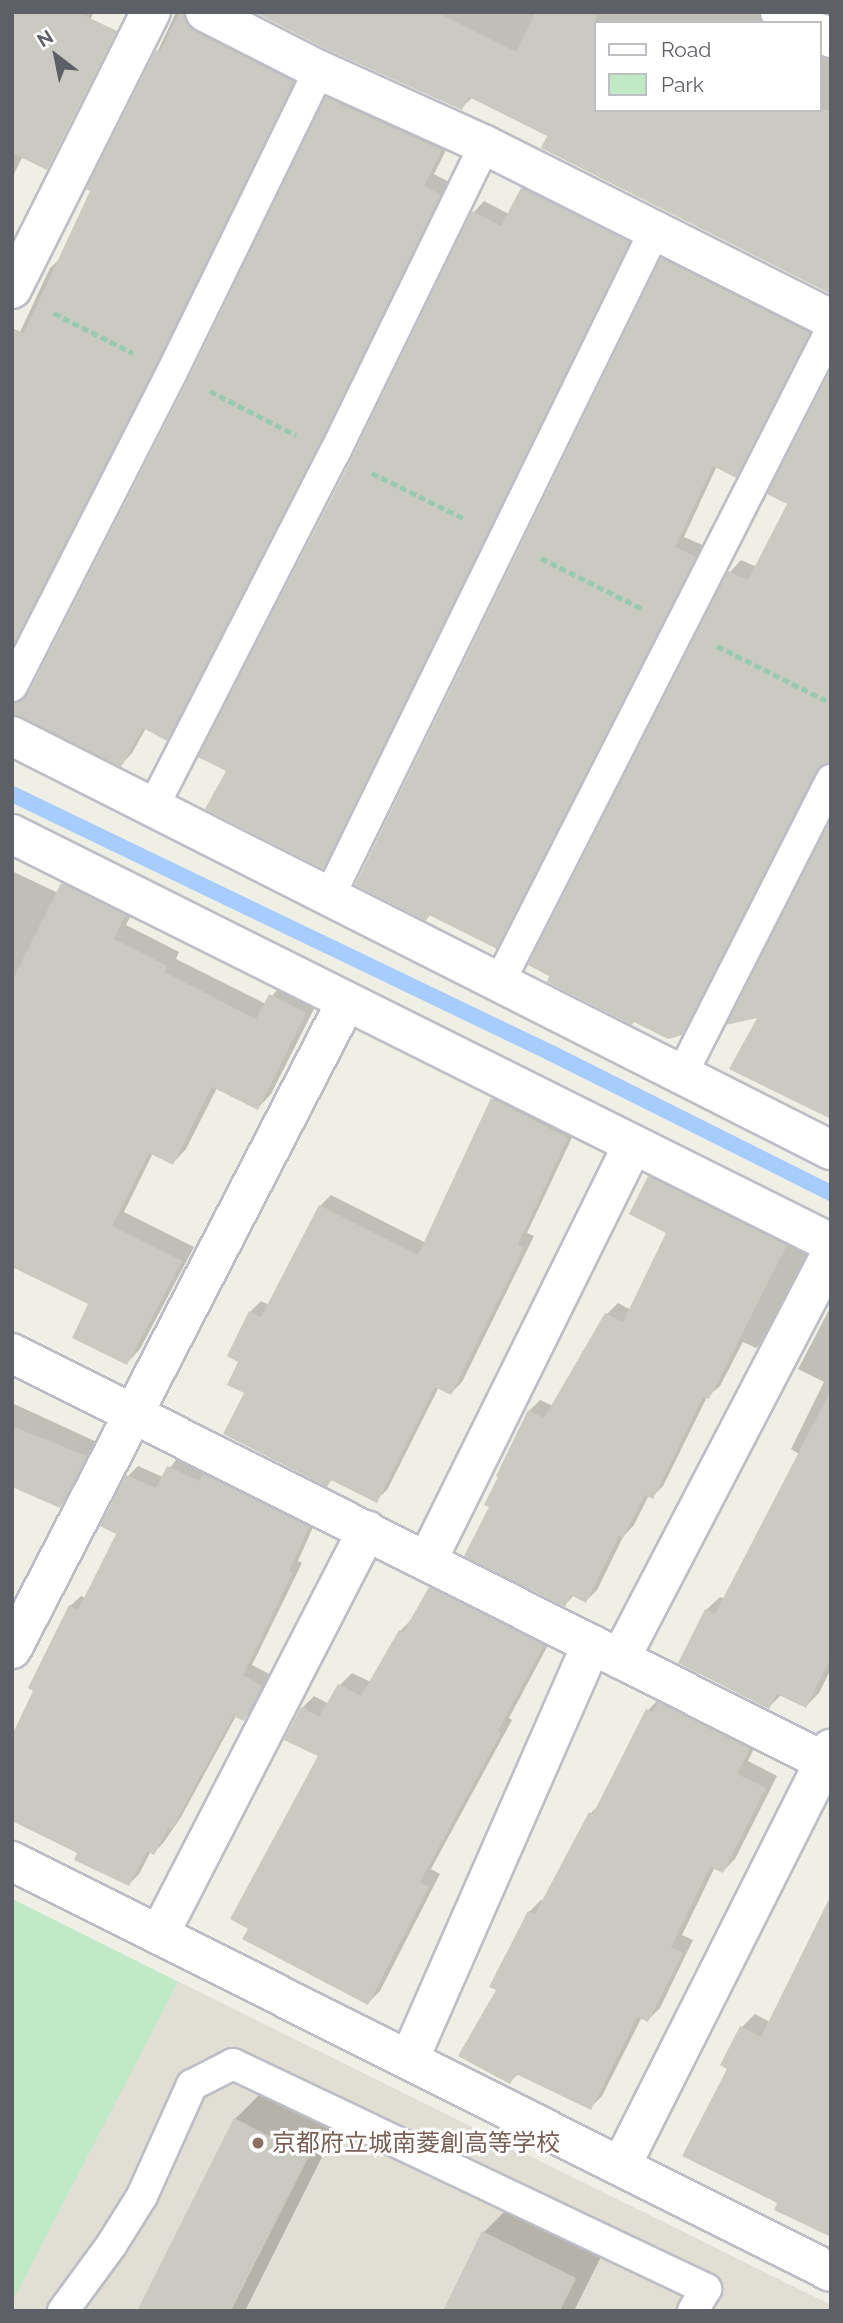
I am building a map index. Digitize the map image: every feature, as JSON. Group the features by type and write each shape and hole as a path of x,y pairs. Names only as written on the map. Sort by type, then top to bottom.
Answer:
{"street":[{"path":"12,289 151,12"},
{"path":"205,12 320,70 485,145 831,319"},
{"path":"780,12 796,21"},
{"path":"12,736 831,1150"},
{"path":"15,842 346,1002 831,1243"},
{"path":"12,1649 346,1002"},
{"path":"427,1561 633,1145"},
{"path":"409,2060 606,1651 831,1254"},
{"path":"12,1353 606,1651 829,1758 621,2166"},
{"path":"159,1935 367,1530"},
{"path":"12,1861 831,2272"}],"lane":[{"path":"12,686 172,372 320,70"},
{"path":"153,807 334,454 485,145"},
{"path":"329,897 655,230"},
{"path":"499,983 831,330"},
{"path":"682,1074 831,780"},
{"path":"63,2311 113,2244 142,2196 192,2085 233,2064 706,2289 693,2311"}],"path":[{"path":"49,310 831,703"}],"shaded area":[{"name":"京都府立城南菱創高等学校","path":"12,1899 831,2305 831,2311 12,2311"}],"green space":[{"path":"12,1899 178,1982 12,2302"}],"building":[{"path":"12,12 77,12 117,31 47,170 12,153"},
{"path":"180,12 183,12 186,23 195,32 294,82 156,364 12,647 12,328 24,333 90,191 86,189 156,50 160,52"},
{"path":"254,12 436,12 516,52 536,12 596,12 594,112 831,110 831,294 541,148 547,136 469,97 462,110 328,50"},
{"path":"325,97 442,150 424,186 441,195 318,446 167,741 143,728 121,767 12,714 12,703 21,701 28,694 188,380"},
{"path":"521,188 630,242 323,869 205,809 226,771 198,757 350,462 472,211 501,226"},
{"path":"661,258 810,333 736,478 713,466 675,547 696,557 497,949 429,915 426,921 355,885"},
{"path":"831,369 831,763 822,765 815,772 682,1035 668,1039 634,1022 632,1025 547,982 549,976 528,965 728,571 748,580 787,504 767,494"},
{"path":"831,819 831,1119 729,1069 757,1018 726,1025"},
{"path":"61,883 126,915 114,939 167,966 164,972 256,1019 269,994 306,1013 258,1110 212,1087 173,1165 149,1153 112,1226 182,1261 127,1365 72,1338 88,1304 12,1267 12,981"},
{"path":"491,1098 568,1138 518,1244 524,1248 451,1395 435,1387 377,1503 331,1480 327,1487 223,1434 244,1393 227,1385 238,1362 227,1356 249,1311 261,1317 319,1205 418,1255"},
{"path":"648,1176 787,1245 709,1399 703,1397 653,1499 645,1495 623,1538 619,1536 586,1603 571,1595 565,1607 464,1556 489,1507 484,1505 528,1410 544,1418 605,1313 623,1322 666,1233 629,1214"},
{"path":"831,1390 831,1658 806,1708 777,1694 769,1709 678,1663 705,1609 715,1614"},
{"path":"12,1426 87,1456 60,1508 12,1487"},
{"path":"167,1466 199,1481 203,1474 309,1527 289,1571 293,1573 243,1675 262,1686 244,1721 233,1716 172,1829 168,1828 154,1855 147,1851 129,1886 74,1860 77,1853 12,1821 12,1735 33,1691 28,1688 69,1605 78,1610 116,1534 100,1526 126,1475 156,1488"},
{"path":"429,1587 544,1645 498,1731 501,1733 420,1882 429,1887 368,2005 242,1939 248,1929 230,1919 318,1756 284,1740 301,1707 319,1717 338,1684 361,1696 399,1630 403,1633"},
{"path":"658,1702 750,1749 737,1774 766,1788 723,1873 710,1867 671,1947 683,1953 648,2022 637,2017 591,2110 516,2074 510,2084 458,2056 496,1990 489,1987 528,1911 535,1914 589,1812 593,1814 646,1709 653,1712"},
{"path":"831,1895 831,2237 774,2210 777,2203 682,2156 727,2069 720,2065 740,2026 761,2037"},
{"path":"234,2118 309,2156 231,2311 137,2311"},
{"path":"482,2231 576,2278 560,2311 443,2311"}],"waterway":[{"path":"12,794 551,1053 831,1193"}],"place":[{"name":"京都府立城南菱創高等学校","path":"258,2143"}]}
